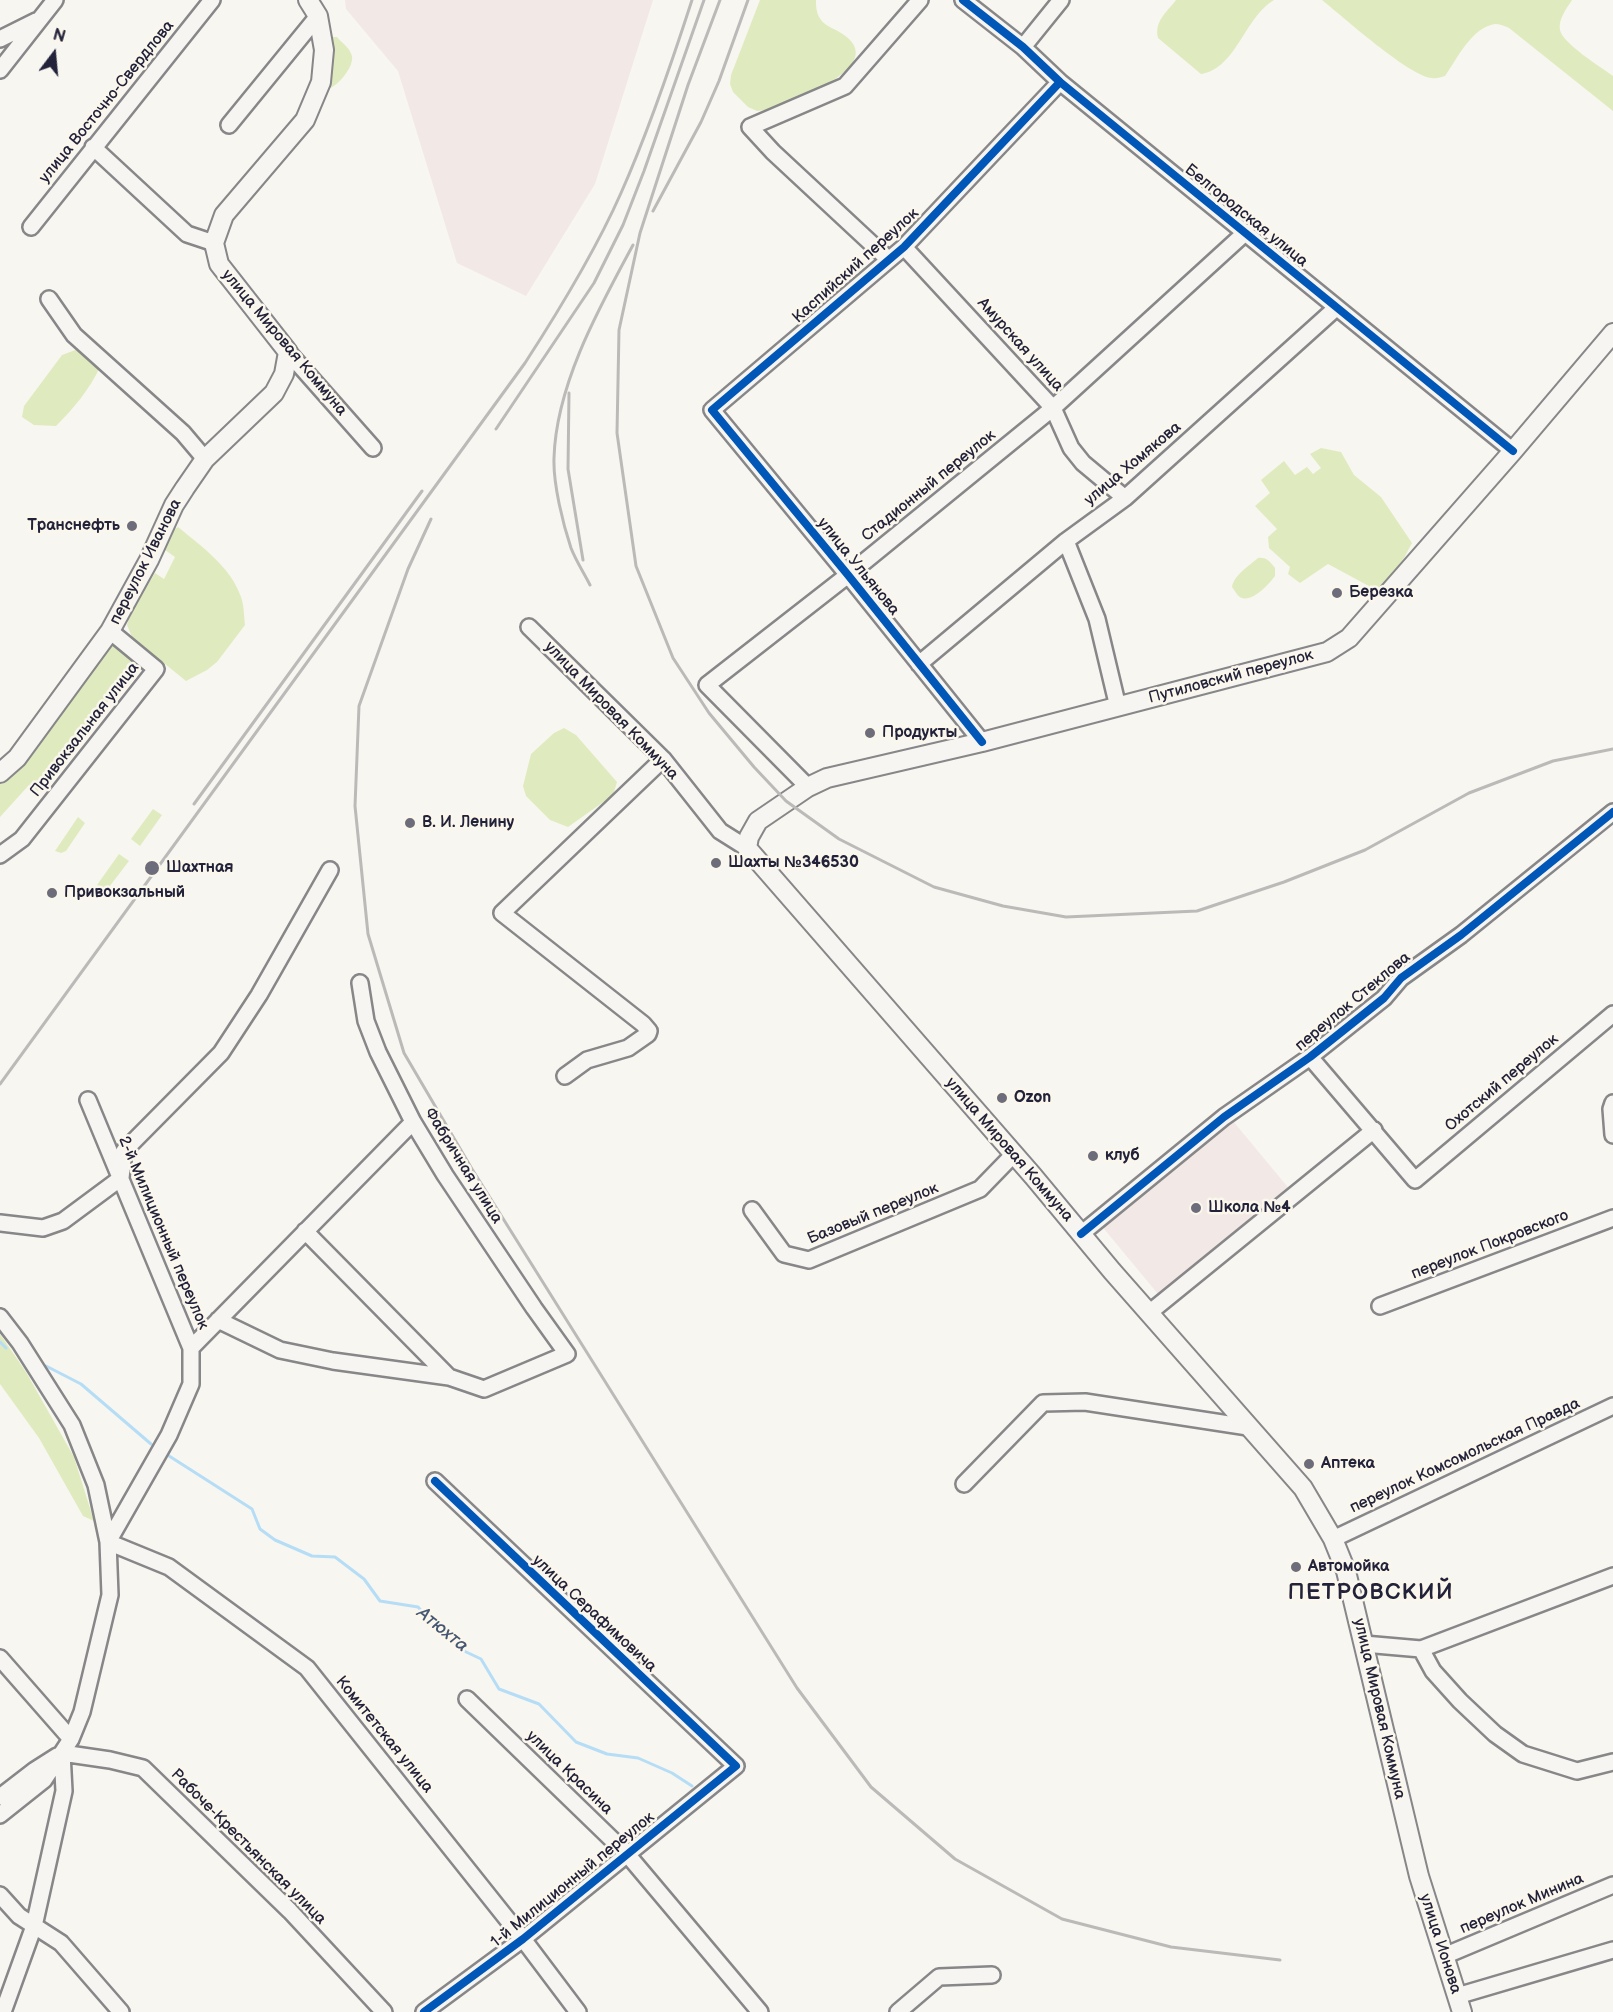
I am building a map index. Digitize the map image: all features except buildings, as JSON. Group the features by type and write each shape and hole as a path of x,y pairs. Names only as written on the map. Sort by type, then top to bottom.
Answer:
{"main road":[{"path":"214,243 224,215 305,120 321,82 324,50 318,16 308,0"},
{"name":"улица Мировая Коммуна","path":"214,243 219,264 288,352"},
{"name":"Путиловский переулок","path":"747,848 749,837 758,821 808,787 827,778 982,742 1327,652 1349,638 1613,333"},
{"name":"переулок Иванова","path":"0,773 17,758 110,631 174,505 205,459 274,393 285,374 288,352"},
{"name":"улица Мировая Коммуна","path":"747,848 1303,1488 1333,1539 1346,1571 1419,1876"},
{"name":"улица Ионова","path":"1419,1876 1460,2004"}],"street":[{"path":"0,70 55,0"},
{"name":"улица Восточно-Свердлова","path":"31,227 212,0"},
{"path":"888,259 773,152 750,127 845,86 920,0"},
{"name":"Белгородская улица","path":"963,0 1023,47 1060,82 1513,451"},
{"path":"1023,47 1061,0"},
{"path":"229,125 318,16"},
{"path":"0,39 38,20"},
{"name":"Каспийский переулок","path":"712,410 904,246 1060,82"},
{"path":"93,147 186,234 214,243"},
{"name":"Стадионный переулок","path":"808,787 707,685 848,575 1053,408 1246,232"},
{"name":"Амурская улица","path":"904,246 1053,408 1071,448 1083,463 1125,498"},
{"path":"49,299 74,335 183,433 205,459"},
{"name":"улица Хомякова","path":"919,664 1066,541 1125,498 1336,308"},
{"name":"улица Мировая Коммуна","path":"288,352 373,448"},
{"name":"улица Ульянова","path":"712,410 982,742"},
{"path":"1066,541 1097,619 1118,707"},
{"name":"улица Мировая Коммуна","path":"529,627 663,759 720,831 747,848"},
{"name":"Привокзальная улица","path":"0,855 22,839 156,669 110,631"},
{"path":"565,1076 587,1060 628,1048 649,1031 502,913 663,759"},
{"name":"переулок Стеклова","path":"1081,1234 1224,1117 1310,1057 1384,998 1401,978 1461,935 1613,812"},
{"path":"0,1223 42,1228 63,1221 121,1178 124,1150 221,1053 259,995 330,870"},
{"name":"Фабричная улица","path":"360,983 366,1021 378,1052 413,1122 458,1194 567,1354 484,1389 449,1377"},
{"name":"Охотский переулок","path":"1374,1130 1415,1180 1613,1014"},
{"path":"1149,1313 1374,1130 1310,1057"},
{"name":"2-й Милиционный переулок","path":"88,1100 191,1348 191,1384 169,1435 108,1542"},
{"path":"1612,1107 1613,1135"},
{"path":"191,1348 413,1122"},
{"name":"Базовый переулок","path":"752,1210 784,1254 809,1260 980,1190 1013,1155"},
{"name":"переулок Покровского","path":"1380,1305 1613,1218"},
{"path":"305,1231 449,1377"},
{"path":"0,1317 20,1343 72,1425 96,1485 108,1542 110,1595 82,1712 71,1739 44,1780 0,1815"},
{"path":"218,1320 280,1350 333,1361 449,1377"},
{"path":"964,1484 1043,1403 1085,1402 1248,1427"},
{"name":"переулок Комсомольская Правда","path":"1333,1539 1613,1406"},
{"name":"улица Серафимовича","path":"435,1481 736,1766"},
{"name":"Комитетская улица","path":"108,1542 169,1567 307,1668 523,1939 578,2012"},
{"path":"1364,1644 1421,1649 1613,1576"},
{"path":"1421,1649 1433,1671 1460,1701 1496,1734 1523,1754 1577,1771 1613,1762"},
{"path":"0,1658 71,1739"},
{"name":"улица Красина","path":"466,1699 627,1854 760,2012"},
{"path":"0,1797 62,1753"},
{"path":"3,2012 34,1926 64,1791 62,1753"},
{"name":"Рабоче-Крестьянская улица","path":"62,1753 110,1760 143,1768 290,1911 384,2012"},
{"name":"1-й Милиционный переулок","path":"424,2012 523,1939 736,1766"},
{"name":"переулок Минина","path":"1444,1956 1613,1885"},
{"path":"0,1895 19,1916 61,1943 121,2012"},
{"path":"1460,2004 1613,1950"},
{"path":"898,2012 939,1977 992,1975"}],"shaded area":[{"path":"345,0 653,0 595,184 526,296 457,263 398,71 346,9"},
{"name":"Школа №4","path":"1233,1121 1291,1191 1158,1294 1100,1224"}],"green space":[{"path":"760,0 816,0 822,21 849,39 856,51 853,63 842,74 810,93 767,110 757,111 748,107 733,92 730,84 731,75"},
{"path":"1176,0 1274,0 1255,18 1223,63 1201,74 1158,38 1160,22"},
{"path":"1322,0 1572,0 1565,10 1560,30 1568,42 1613,76 1613,111 1509,28 1495,24 1479,31 1472,37 1445,76 1434,78 1408,68"},
{"path":"337,37 348,48 352,60 344,76 328,89 330,38"},
{"path":"78,349 89,353 100,367 75,405 56,426 34,425 22,417 24,406 62,355"},
{"path":"1321,448 1341,452 1354,475 1381,497 1412,543 1380,592 1328,564 1300,583 1288,574 1290,567 1269,548 1268,537 1277,529 1255,506 1270,493 1261,480 1284,461 1295,475 1307,467 1313,474 1321,468 1310,454"},
{"path":"178,527 214,558 230,576 242,600 245,625 217,662 186,681 132,637 127,625 131,611 155,573 164,579 175,557 165,550 165,542 169,534"},
{"path":"1258,558 1264,558 1270,562 1275,568 1275,576 1256,595 1241,597 1232,587 1233,583 1242,571"},
{"path":"114,645 129,654 132,671 37,792 29,785 0,817 0,782 18,767 106,647"},
{"path":"564,728 576,735 617,782 609,798 568,827 550,820 526,796 523,786 531,754 554,733"},
{"path":"153,809 162,815 140,846 131,839"},
{"path":"78,817 85,823 66,851 61,853 55,851"},
{"path":"119,854 129,861 106,891 97,885"},
{"path":"0,1334 26,1372 74,1457 94,1521 83,1516 39,1438 0,1384"}],"waterway":[{"name":"Атюхта","path":"0,1342 6,1348"},
{"name":"Атюхта","path":"46,1366 81,1384 151,1444"},
{"name":"Атюхта","path":"166,1454 252,1509 260,1529 275,1540 312,1556 335,1557 364,1579 380,1601 418,1607 462,1650 481,1659 499,1689 539,1704 576,1742 607,1754 638,1758 672,1773 692,1786"}],"railway":[{"path":"0,1084 538,343 588,258 621,193 659,97 692,0"},
{"path":"496,429 594,283 623,225 704,0"},
{"path":"720,0 688,85 640,233 619,330 617,433 636,566 673,658 709,713 786,801 839,839 934,887 1003,906 1066,917 1197,911 1284,882 1365,850 1469,793 1553,761 1613,749"},
{"path":"653,211 701,122 719,81 748,0"},
{"path":"590,585 571,548 559,504 554,468 557,430 562,403 582,348 633,245"},
{"path":"569,393 568,469 583,560"},
{"path":"194,804 422,491"},
{"path":"431,519 408,569 359,706 355,806 368,934 404,1053 472,1169 797,1688 871,1787 955,1859 1062,1919 1171,1947 1280,1960"}],"cycle path":[{"path":"963,0 1023,47 1060,82 1513,451"},
{"path":"982,742 712,410 904,247 1060,82"},
{"path":"1081,1234 1224,1117 1310,1057 1384,998 1401,978 1461,935 1613,812"},
{"path":"424,2012 523,1939 736,1766 435,1481"}],"place":[{"name":"Транснефть","path":"132,526"},
{"name":"Березка","path":"1337,593"},
{"name":"Продукты","path":"870,733"},
{"name":"В. И. Ленину","path":"410,823"},
{"name":"Шахты №346530","path":"716,863"},
{"name":"Шахтная","path":"152,868"},
{"name":"Привокзальный","path":"52,893"},
{"name":"Ozon","path":"1002,1098"},
{"name":"клуб","path":"1093,1156"},
{"name":"Школа №4","path":"1196,1208"},
{"name":"Аптека","path":"1309,1464"},
{"name":"Автомойка","path":"1296,1567"}],"district":[{"name":"ПЕТРОВСКИЙ","path":"1371,1593"}]}
